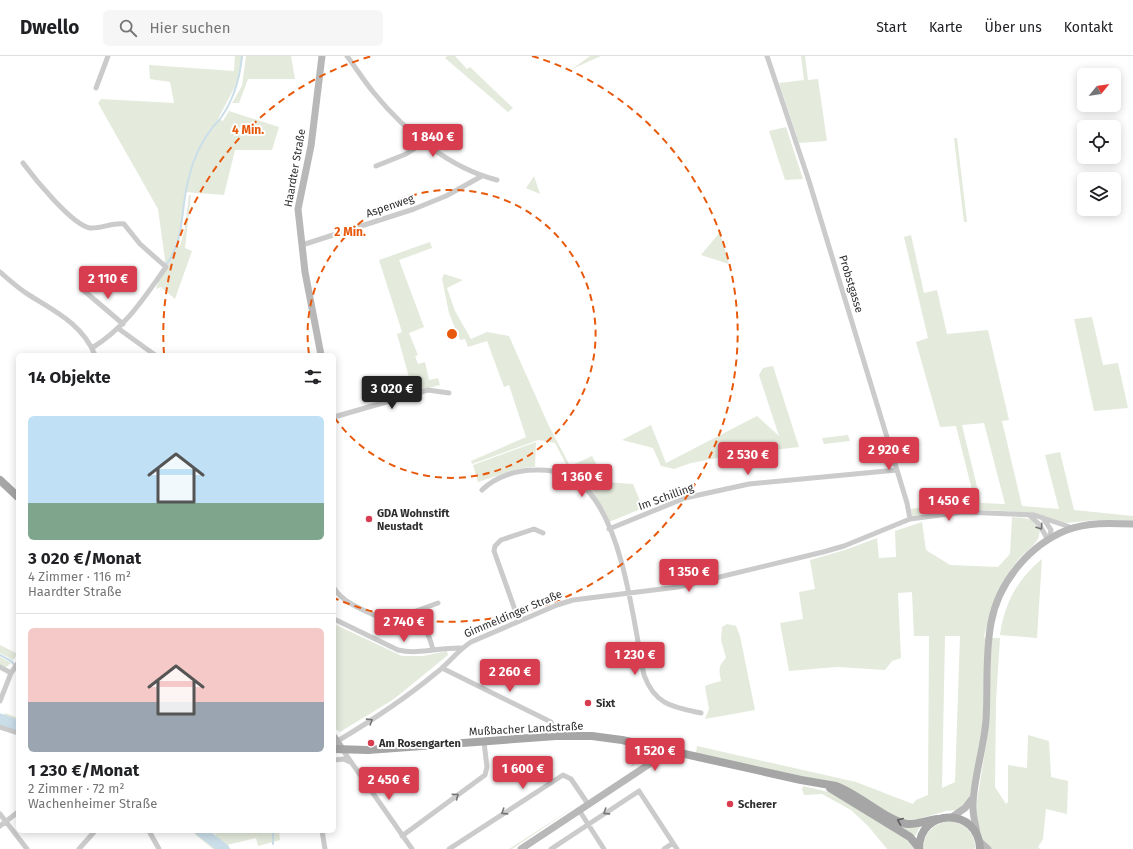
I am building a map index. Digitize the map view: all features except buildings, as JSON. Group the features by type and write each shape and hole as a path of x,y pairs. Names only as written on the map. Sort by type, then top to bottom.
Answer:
{"main road":[{"path":"0,480 16,495"},
{"name":"Mußbacher Landstraße","path":"337,744 368,750 556,736 605,737 836,786 904,823 911,824 952,817"},
{"path":"826,785 906,834 919,848"},
{"path":"952,817 965,822 979,841"},
{"path":"919,848 923,832 938,819"}],"street":[{"path":"96,88 108,56"},
{"name":"Haardter Straße","path":"321,353 305,272 298,209 311,146 322,56"},
{"path":"347,56 383,104 409,130 450,159 482,176 498,180"},
{"name":"Probstgasse","path":"767,56 808,181 897,470 910,519"},
{"path":"376,166 406,154 425,142"},
{"path":"23,163 42,187 74,219 89,228 124,224 140,244 166,267 119,329 92,348"},
{"name":"Aspenweg","path":"302,245 414,209 446,196 482,176"},
{"path":"0,272 21,290 74,324 94,353"},
{"path":"82,289 123,324"},
{"path":"119,329 151,353"},
{"path":"336,416 428,390 449,393"},
{"path":"482,490 492,481 515,473 541,469 558,472 572,479 588,492 599,507 621,561 647,684 657,697 667,704 701,714"},
{"name":"Im Schilling","path":"609,529 685,498 749,484 897,470"},
{"name":"Gimmeldinger Straße","path":"337,744 386,711 442,668 462,648 519,621 572,600 678,587 844,546 910,519 964,512 988,512 1030,516 1034,515 1074,528"},
{"path":"1030,516 1039,524 1048,540"},
{"path":"1042,518 1051,530 1048,540"},
{"path":"988,849 979,841 973,807 973,797 985,732 989,636 993,613 1003,590 1015,569 1031,553 1048,540 1074,528 1103,523 1133,524"},
{"path":"519,621 494,551 495,546 501,540 534,529 543,533"},
{"path":"336,591 338,594 366,612 387,621 438,603"},
{"path":"405,615 422,625 428,634 433,650"},
{"path":"336,620 398,650 408,652 451,647 462,648"},
{"path":"0,667 15,667 0,701"},
{"path":"442,668 551,722 556,736"},
{"path":"0,727 16,733"},
{"path":"402,836 485,775 487,767 484,742"},
{"path":"337,744 353,763 412,849"},
{"path":"521,849 660,757 665,750"},
{"path":"336,760 344,759 353,763"},
{"path":"449,849 563,776 571,779 588,804"},
{"path":"551,849 558,847 588,824 639,791 677,849"},
{"path":"952,817 965,808 973,797"},
{"path":"579,810 604,849"},
{"path":"0,814 27,849"},
{"path":"0,826 16,814"},
{"path":"79,849 93,833"},
{"path":"150,833 159,849"},
{"path":"322,833 325,849"},
{"path":"664,849 673,843"}],"shaded area":[{"path":"235,56 242,56 239,79 218,119 223,121 229,111 279,127 272,150 235,150 224,195 185,192 180,233 175,245 180,246 185,228 189,195 191,195 185,248 192,251 175,299 161,287 156,289 165,260 158,209 98,103 101,99 174,103 170,82 150,79 149,65 234,71"},
{"path":"246,56 291,56 295,79 248,79 239,103 232,103 242,86"},
{"path":"447,56 455,56 467,69 470,67 513,108 508,112 445,58"},
{"path":"590,56 601,56 563,73 575,67"},
{"path":"801,56 805,56 808,80 818,79 827,141 799,143 779,83 804,80"},
{"path":"786,127 803,179 785,180 769,131"},
{"path":"954,138 957,138 967,222 964,222"},
{"path":"534,176 540,194 526,188"},
{"path":"720,232 729,264 701,255"},
{"path":"911,235 924,293 937,290 947,334 988,330 1009,420 1002,421 1022,506 1059,509 1045,455 1060,452 1074,510 1133,516 1133,521 1096,520 1066,523 1030,513 989,510 964,510 912,516 911,509 952,503 975,502 956,426 940,427 916,342 928,338 904,237","holes":["984,423 1005,504 981,503 962,425"]},
{"path":"430,242 432,248 399,260 424,327 409,333 418,355 415,356 418,364 425,362 429,380 438,378 440,385 413,392 397,334 402,332 379,260"},
{"path":"444,274 463,280 447,288 455,311 471,339 487,332 509,336 548,424 569,464 567,466 555,443 538,440 472,464 471,461 526,437 509,385 504,387 487,341 468,347 465,339 460,340 449,313 442,279"},
{"path":"1092,317 1103,365 1118,363 1128,408 1094,411 1074,319"},
{"path":"773,366 799,447 738,454 691,463 674,469 661,466 653,448 622,440 651,425 666,463 757,416 779,436 759,375 763,368"},
{"path":"848,435 850,441 824,444 822,438"},
{"path":"536,442 535,467 521,468 478,482 473,465"},
{"path":"592,456 606,482 633,484 643,508 609,522 591,490 573,475 570,466"},
{"path":"1012,517 1031,520 1037,524 1040,533 1038,538 1033,546 1018,560 1001,587 984,636 986,641 982,735 969,800 958,810 946,811 915,820 903,821 838,785 696,753 697,746 856,782 913,804 916,800 928,795 929,636 914,636 912,592 898,593 901,658 892,661 885,670 837,667 789,671 780,623 803,619 799,592 815,589 810,560 845,550 877,538 879,558 896,557 895,531 922,522 926,550 950,565 998,567 1010,554","holes":["945,636 960,636 955,782 942,788"]},
{"path":"1042,559 1037,638 1000,635 1005,613 1014,592 1019,583 1033,566"},
{"path":"727,624 736,626 740,636 755,710 705,719 709,709 705,687 721,681 720,668 726,658 721,640 722,627"},
{"path":"336,625 402,656 423,656 447,651 448,655 394,699 340,732 336,729"},
{"path":"992,638 1000,638 996,701 995,787 1006,804 1008,802 1008,765 1027,768 1028,735 1049,741 1051,777 1068,781 1067,814 1046,809 1043,839 1038,847 1040,849 992,849 983,842 975,813 987,739"},
{"path":"0,645 16,653 16,656 13,660 0,653"},
{"path":"0,657 11,663 6,667 0,665"},
{"path":"5,713 16,717 16,727 2,722"},
{"path":"630,748 645,752 646,754 645,757 631,767 633,762"},
{"path":"803,786 833,793 907,837 916,849 887,849 869,827 851,810 822,794 804,795 802,789"},
{"path":"579,804 512,849 509,849"},
{"path":"951,821 961,824 969,830 974,838 975,849 923,849 925,838 931,829 945,822"},
{"path":"899,826 919,826 920,827 914,838"},
{"path":"193,833 211,833 220,840 214,833 279,833 280,840 258,846 256,838 227,845 231,849 213,849"}],"waterway":[{"path":"166,265 177,244 180,233 186,189 193,164 204,139 229,105 238,81 242,56"},
{"path":"0,655 11,661 16,667"},
{"path":"0,719 16,725"},
{"path":"204,833 224,849"},
{"path":"273,833 273,844"}],"place":[{"name":"GDA Wohnstift Neustadt","path":"369,519"},
{"name":"Sixt","path":"588,703"},
{"name":"Am Rosengarten","path":"371,743"},
{"name":"Scherer","path":"730,804"}]}
